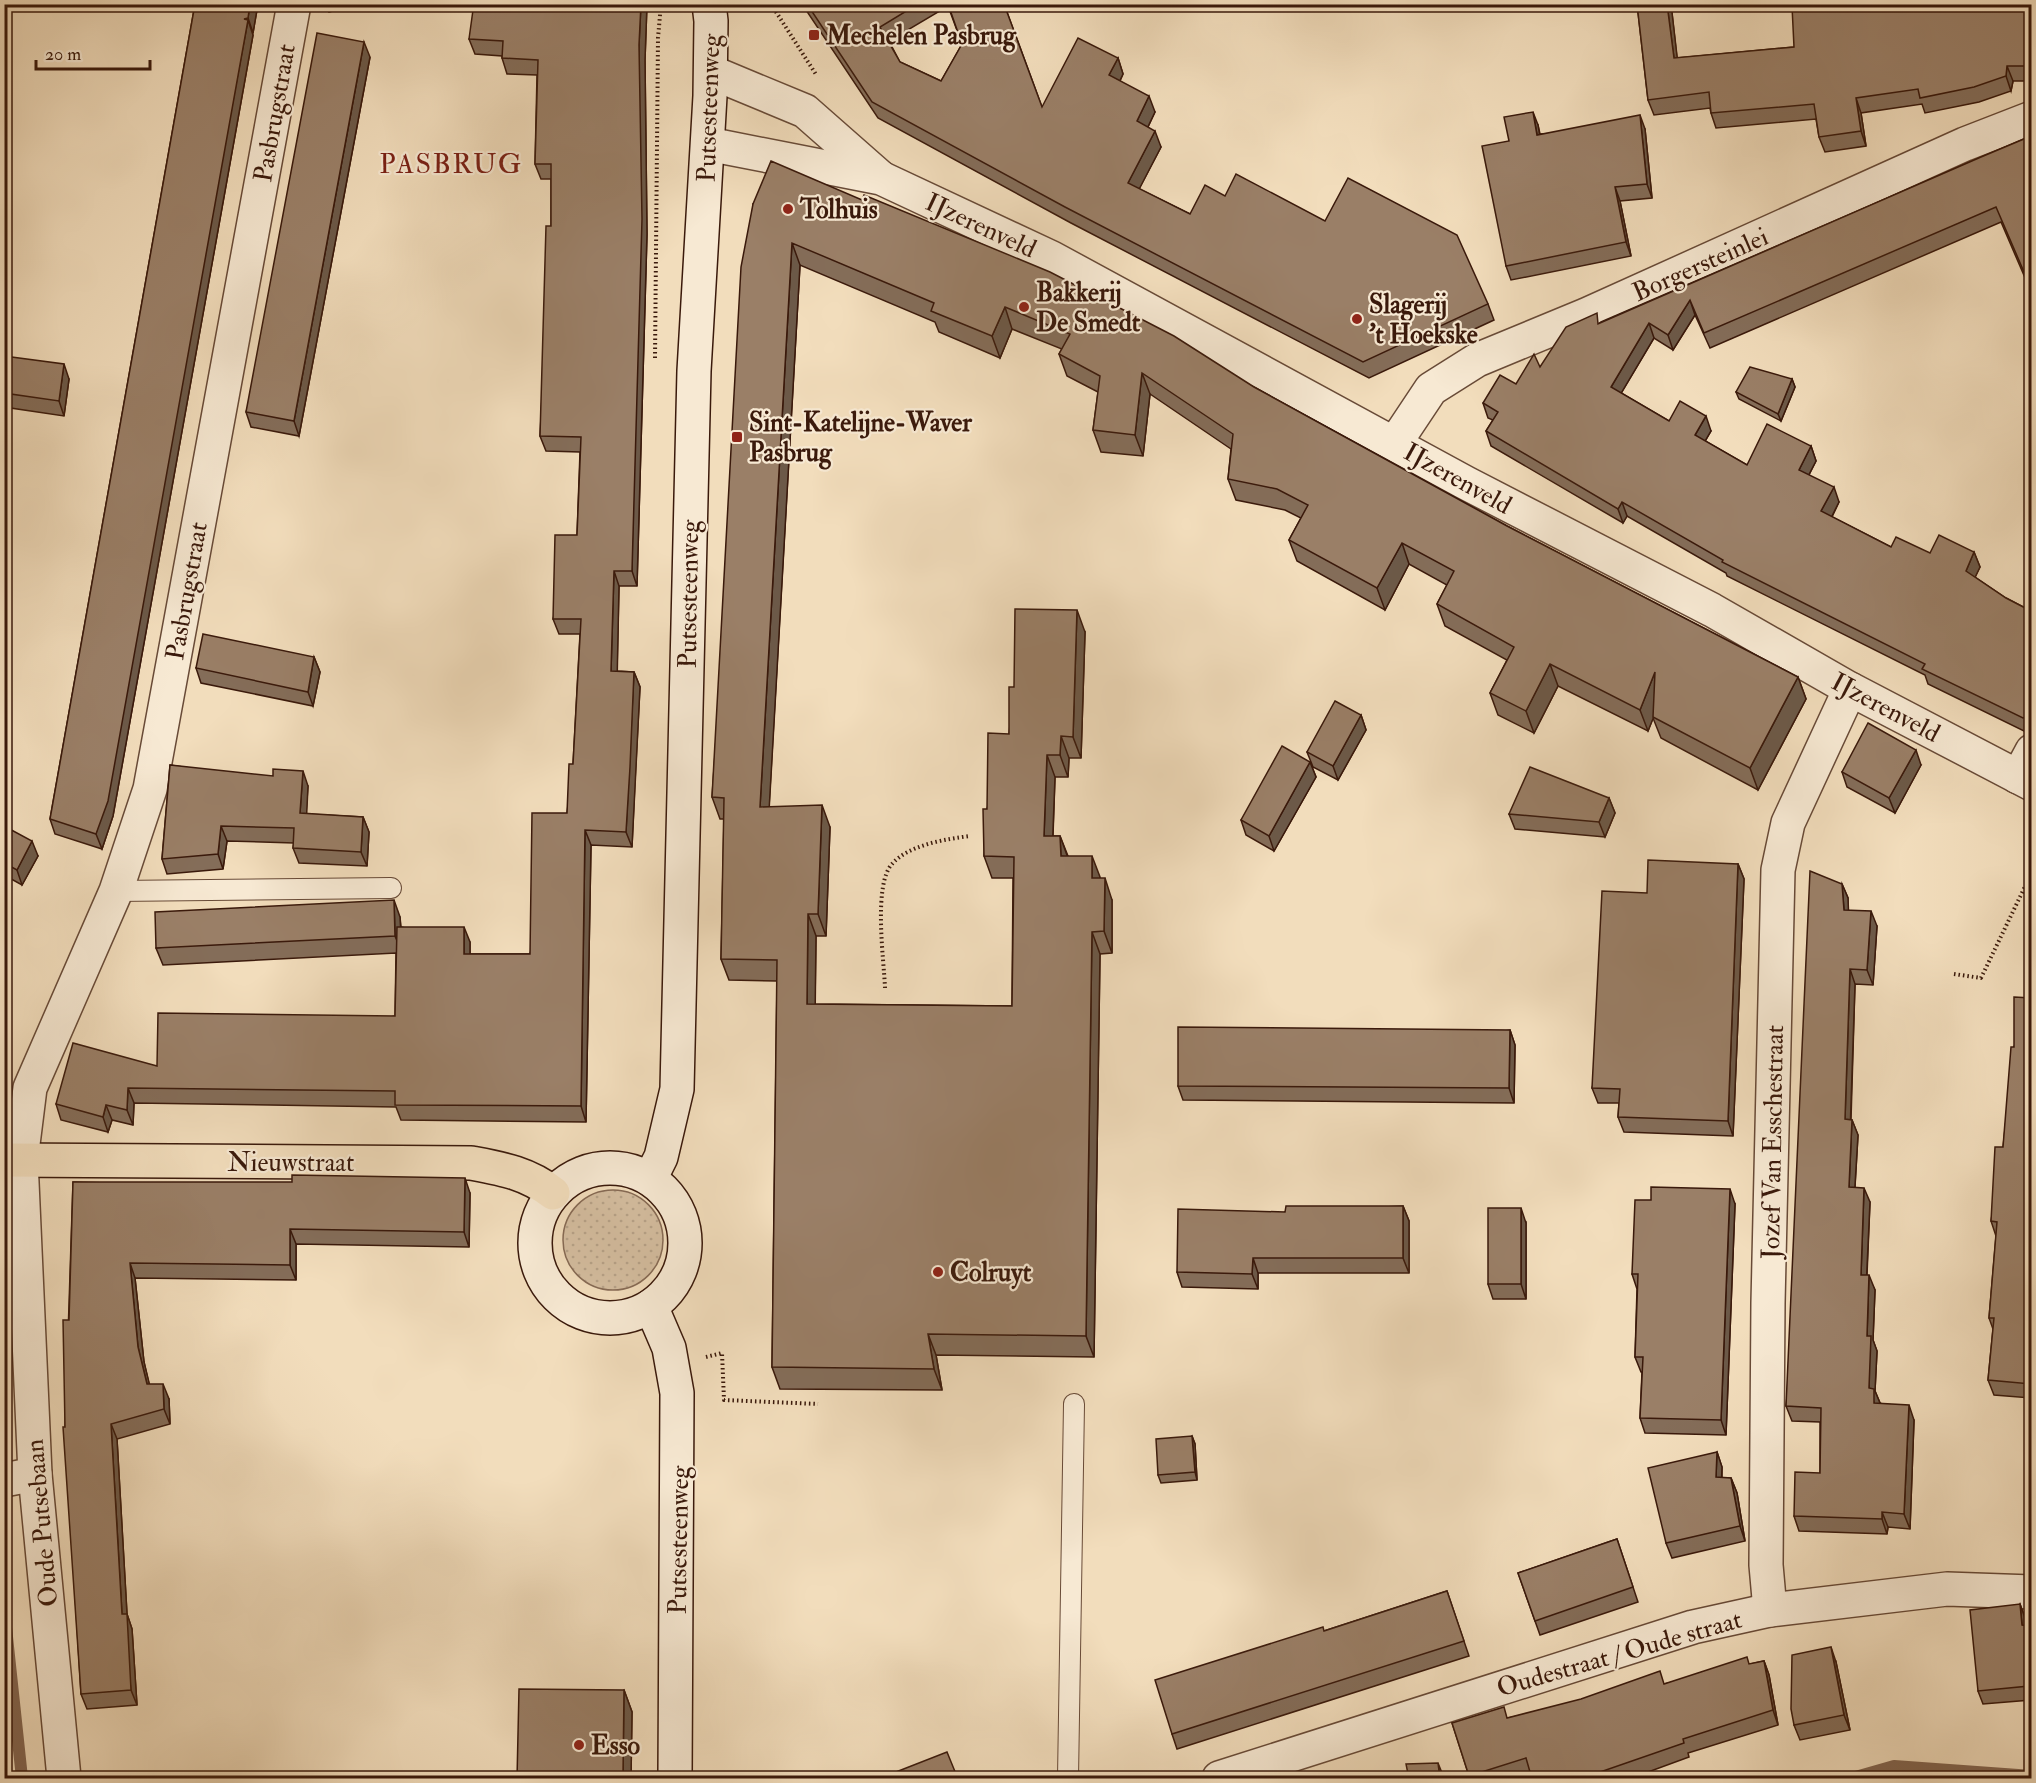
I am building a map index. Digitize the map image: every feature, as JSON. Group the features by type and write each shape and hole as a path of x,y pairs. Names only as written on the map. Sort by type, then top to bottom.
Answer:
{"main road":[{"name":"Nieuwstraat","path":"13,1160 471,1163 517,1171 537,1181 553,1193"}],"street":[{"name":"Pasbrugstraat","path":"13,1160 30,1088 116,891 150,789 294,4"},
{"name":"Putsesteenweg","path":"650,1179 661,1157 677,1089 694,371 711,72 709,4"},
{"name":"IJzerenveld","path":"711,72 805,111 881,178"},
{"name":"Borgersteinlei","path":"1395,443 1431,389 1477,360 1586,315 1965,144 2031,118"},
{"name":"IJzerenveld","path":"708,144 881,178 1052,258 1474,488 1712,610 1850,689 2027,771"},
{"name":"Jozef Van Esschestraat","path":"1770,1610 1766,1565 1768,1303 1779,870 1788,823 1850,689"},
{"name":"Oude Putsebaan","path":"13,1160 20,1477 64,1779"},
{"path":"600,1168 626,1169 650,1179 669,1196 682,1218 686,1242 682,1267 670,1290 651,1306 630,1316 606,1319 582,1314 562,1301 545,1283 536,1261 535,1237 541,1213 553,1193 574,1176 600,1168"},
{"name":"Putsesteenweg","path":"651,1306 661,1325 677,1393 679,1439 675,1779"},
{"name":"Oudestraat / Oude straat","path":"1219,1779 1693,1627 1770,1610 1947,1589 2031,1592"}],"lane":[{"path":"116,891 391,888"},
{"path":"1068,1779 1074,1404"}],"path":[{"path":"885,988 882,896 890,866 899,857 939,840 970,836"},
{"path":"1954,974 1981,978 2031,873"},
{"path":"672,1364 722,1353 724,1400 818,1404"}],"shaded area":[{"path":"613,1190 632,1194 648,1205 659,1221 663,1240 659,1259 648,1275 632,1286 613,1290 594,1286 578,1275 567,1259 563,1240 567,1221 578,1205 594,1194"},
{"path":"1892,1774 1989,1778 1878,1778"}],"building":[{"path":"195,4 250,4 248,18 244,19 248,20 108,801 96,834 50,819"},
{"path":"499,4 641,4 639,45 642,219 632,571 614,571 611,671 634,672 630,767 626,832 585,830 581,1106 395,1105 395,1091 128,1088 127,1110 106,1105 103,1117 56,1104 73,1043 157,1066 158,1013 395,1016 397,927 464,927 464,954 530,954 532,813 567,813 569,764 573,764 581,619 553,619 555,535 577,535 581,437 540,436 546,226 551,226 551,164 535,164 538,60 502,58 503,41 469,39 473,10 499,11"},
{"path":"807,4 918,4 880,27 900,62 941,81 962,44 948,4 1004,4 1042,107 1078,38 1118,58 1109,75 1149,96 1137,121 1155,131 1128,183 1190,214 1205,185 1225,196 1236,174 1325,221 1348,178 1457,235 1488,304 1363,362 1065,207 872,102"},
{"path":"1637,4 1667,4 1674,58 1794,47 1792,6 1811,7 1811,4 2031,4 2031,57 2025,59 2026,66 2007,66 2006,76 1974,87 1920,98 1918,89 1856,98 1861,131 1819,137 1814,104 1711,113 1709,92 1648,100"},
{"path":"317,33 364,42 294,421 246,412"},
{"path":"1533,112 1537,135 1640,115 1647,184 1615,187 1626,242 1506,266 1482,146 1509,141 1504,117"},
{"path":"2031,136 2031,269 2024,272 1996,207 1704,333 1690,300 1668,335 1649,323 1611,387 1669,421 1680,401 1706,416 1695,435 1747,465 1767,424 1811,446 1799,470 1834,487 1821,511 1891,547 1896,537 1930,553 1939,535 1974,552 1966,571 2006,598 2031,611 2031,716 2023,718 1922,669 1925,664 1722,562 1723,560 1622,502 1618,509 1486,431 1498,412 1483,403 1500,375 1516,384 1534,354 1540,367 1566,327 1597,313 1598,324"},
{"path":"771,161 862,200 864,195 1050,272 1174,336 1254,387 1507,526 1798,677 1750,768 1653,717 1655,672 1640,710 1550,664 1526,711 1490,693 1514,647 1437,604 1454,571 1402,543 1377,588 1289,540 1308,505 1277,489 1228,479 1233,434 1142,373 1135,435 1093,430 1100,376 1059,354 1070,334 1005,307 992,336 931,311 934,303 792,243 760,807 822,805 818,914 808,914 807,1004 1012,1006 1014,857 984,856 983,809 987,809 988,733 1009,734 1009,687 1014,687 1015,609 1077,610 1073,737 1061,736 1060,755 1047,755 1044,836 1060,836 1061,856 1092,856 1092,878 1105,878 1104,931 1092,932 1086,1336 928,1334 934,1369 772,1367 777,960 721,959 724,798 712,797 741,267 753,204"},
{"path":"4,356 64,364 59,401 4,393"},
{"path":"1750,367 1792,379 1778,414 1736,392"},
{"path":"203,634 314,657 308,692 196,668"},
{"path":"1335,701 1361,715 1333,766 1307,752"},
{"path":"1868,723 1916,750 1889,798 1842,772"},
{"path":"1282,746 1310,762 1269,836 1241,820"},
{"path":"170,765 273,776 273,769 303,771 300,813 363,817 361,852 293,848 294,828 221,826 218,854 162,859"},
{"path":"1530,767 1609,798 1599,822 1509,814"},
{"path":"4,826 32,841 17,870 4,863"},
{"path":"1648,860 1738,864 1728,1121 1618,1117 1620,1089 1592,1088 1602,891 1647,893"},
{"path":"1810,871 1842,884 1844,910 1871,911 1867,970 1850,969 1845,1119 1852,1120 1849,1187 1864,1188 1861,1275 1869,1275 1867,1336 1871,1336 1869,1388 1874,1389 1874,1403 1909,1405 1904,1514 1882,1512 1882,1519 1794,1516 1795,1472 1820,1473 1821,1408 1786,1406"},
{"path":"394,900 395,936 156,948 155,912"},
{"path":"2014,997 2031,998 2031,1384 1988,1380 1994,1318 1989,1318 1997,1222 1991,1221 1995,1147 2003,1147 2011,1047 2014,1047"},
{"path":"1178,1027 1510,1030 1509,1088 1178,1086"},
{"path":"292,1175 465,1178 464,1232 290,1229 290,1265 130,1263 138,1347 147,1384 163,1384 164,1409 111,1424 122,1614 127,1614 131,1690 81,1694 63,1427 65,1427 63,1320 69,1320 73,1182 292,1182"},
{"path":"1651,1187 1730,1189 1721,1420 1640,1418 1643,1357 1635,1357 1638,1274 1632,1274 1635,1200 1651,1200"},
{"path":"1286,1206 1403,1206 1403,1258 1253,1258 1252,1274 1177,1272 1178,1209 1285,1212"},
{"path":"1488,1208 1521,1208 1521,1284 1488,1284"},
{"path":"1192,1436 1195,1472 1158,1475 1156,1439"},
{"path":"1717,1452 1716,1477 1731,1478 1740,1526 1666,1543 1648,1468"},
{"path":"2029,1484 2031,1484 2031,1538 2028,1538"},
{"path":"1617,1539 1633,1587 1535,1621 1518,1573"},
{"path":"1447,1591 1464,1641 1172,1734 1155,1680 1323,1627 1324,1631"},
{"path":"2020,1604 2022,1625 2031,1626 2031,1667 2027,1666 2029,1686 1978,1691 1970,1610"},
{"path":"1831,1647 1844,1715 1794,1725 1791,1709 1792,1655"},
{"path":"1747,1657 1749,1664 1764,1661 1773,1710 1683,1739 1684,1743 1580,1779 1532,1779 1526,1758 1469,1776 1452,1723 1504,1707 1507,1718 1581,1699 1660,1671 1664,1684"},
{"name":"Esso","path":"519,1689 624,1690 623,1775 605,1775 605,1779 517,1779"},
{"path":"947,1752 958,1779 878,1779"},
{"path":"1438,1763 1440,1779 1409,1779 1406,1764"}],"waterway":[{"path":"4,1609 22,1778"},
{"path":"1852,1778 1894,1766 2032,1776"}],"place":[{"name":"Mechelen Pasbrug","path":"814,35"},
{"name":"Tolhuis","path":"788,209"},
{"name":"Bakkerij De Smedt","path":"1024,307"},
{"name":"Slagerij 't Hoekske","path":"1357,319"},
{"name":"Sint-Katelijne-Waver Pasbrug","path":"737,437"},
{"name":"Colruyt","path":"938,1272"},
{"name":"Esso","path":"579,1745"}],"district":[{"name":"PASBRUG","path":"451,163"}]}
